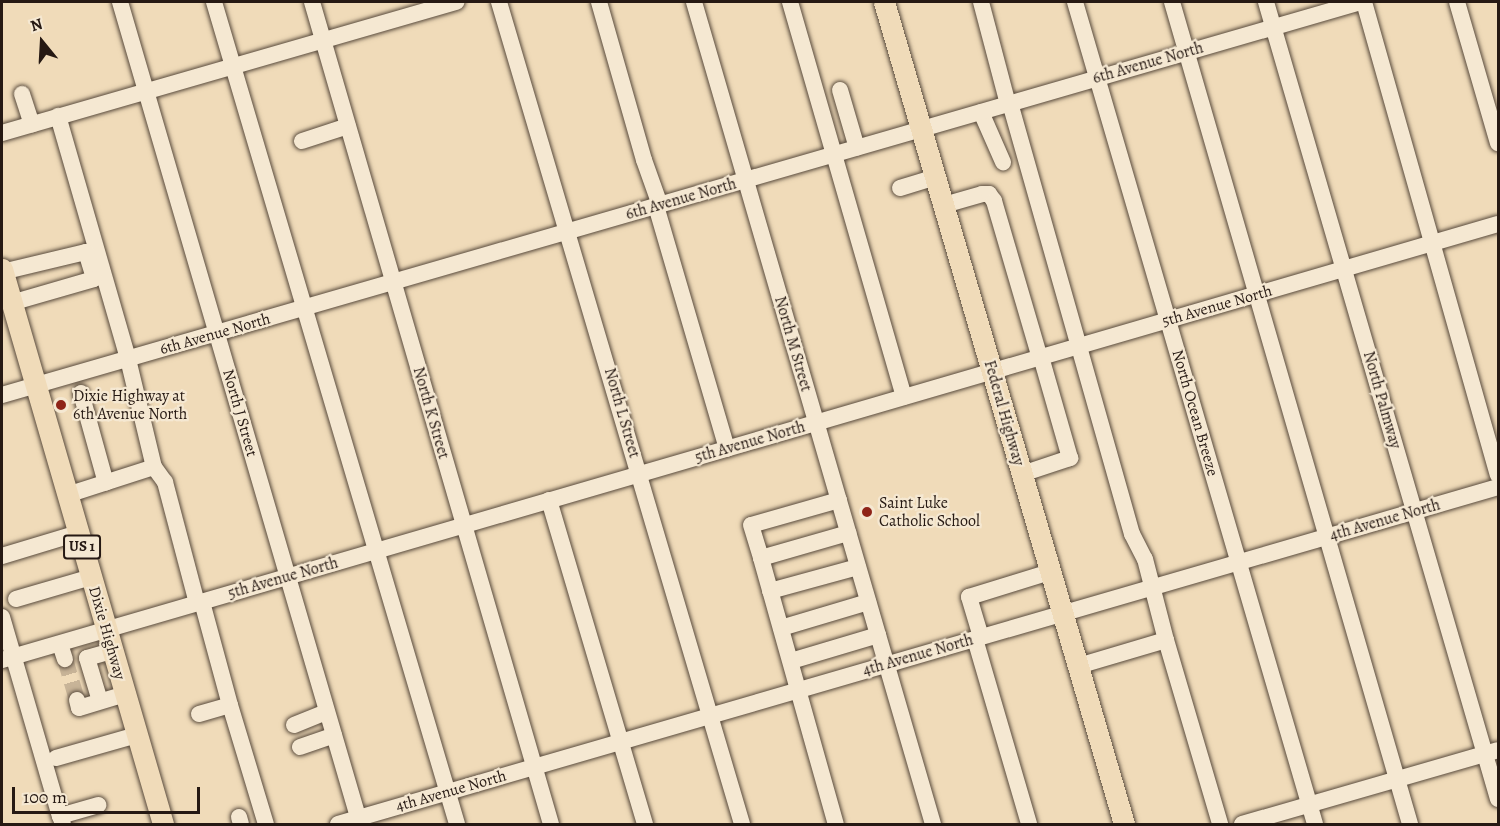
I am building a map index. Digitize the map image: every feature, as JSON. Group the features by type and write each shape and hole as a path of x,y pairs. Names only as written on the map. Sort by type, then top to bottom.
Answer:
{"main road":[{"name":"Federal Highway","path":"884,2 1124,825"},
{"name":"Dixie Highway","path":"3,276 9,312 35,386 163,825"}],"street":[{"name":"North J Street","path":"120,2 359,822"},
{"path":"214,2 235,66 457,825"},
{"name":"North K Street","path":"312,2 551,825"},
{"path":"2,133 457,2"},
{"name":"North L Street","path":"499,2 570,232 742,825"},
{"path":"599,2 727,449"},
{"name":"North M Street","path":"694,2 933,825"},
{"path":"790,2 904,397"},
{"path":"981,2 1132,534 1145,560 1220,825"},
{"name":"North Ocean Breeze","path":"1076,2 1315,825"},
{"path":"1172,2 1410,825"},
{"name":"North Palmway","path":"1266,2 1415,511 1492,752 1498,799"},
{"path":"1362,2 1434,243 1498,474"},
{"name":"6th Avenue North","path":"2,395 1362,2"},
{"path":"1457,2 1498,143"},
{"path":"840,90 857,148"},
{"path":"22,94 32,124"},
{"path":"981,111 1003,162"},
{"path":"58,116 128,359 154,467 165,482 266,825"},
{"path":"302,141 348,126"},
{"path":"900,188 936,177"},
{"path":"944,205 982,194 989,194 994,201 1041,357 1070,458 1022,474"},
{"name":"5th Avenue North","path":"7,658 81,666 106,630 1498,224"},
{"path":"3,276 86,252 94,279 9,312"},
{"path":"81,393 106,483"},
{"path":"67,495 154,467"},
{"name":"4th Avenue North","path":"338,825 359,822 534,767 1498,487"},
{"path":"549,500 645,825"},
{"path":"836,825 751,525 839,500"},
{"path":"2,556 78,533"},
{"path":"761,558 848,533"},
{"path":"770,591 858,567"},
{"path":"1029,825 969,597 1050,572"},
{"path":"16,598 91,577"},
{"path":"781,628 868,602"},
{"path":"2,617 7,658 62,820 98,805"},
{"path":"791,661 878,635"},
{"path":"1078,666 1166,640"},
{"path":"100,701 81,666 112,651"},
{"path":"77,700 79,708 125,694"},
{"path":"199,714 230,705"},
{"path":"294,725 327,712"},
{"path":"56,758 137,735"},
{"path":"300,747 334,735"},
{"path":"1242,825 1492,752"}],"tunnel":[{"path":"65,659 77,700"}],"place":[{"name":"Dixie Highway at 6th Avenue North","path":"61,405"},
{"name":"Saint Luke Catholic School","path":"867,512"}]}
